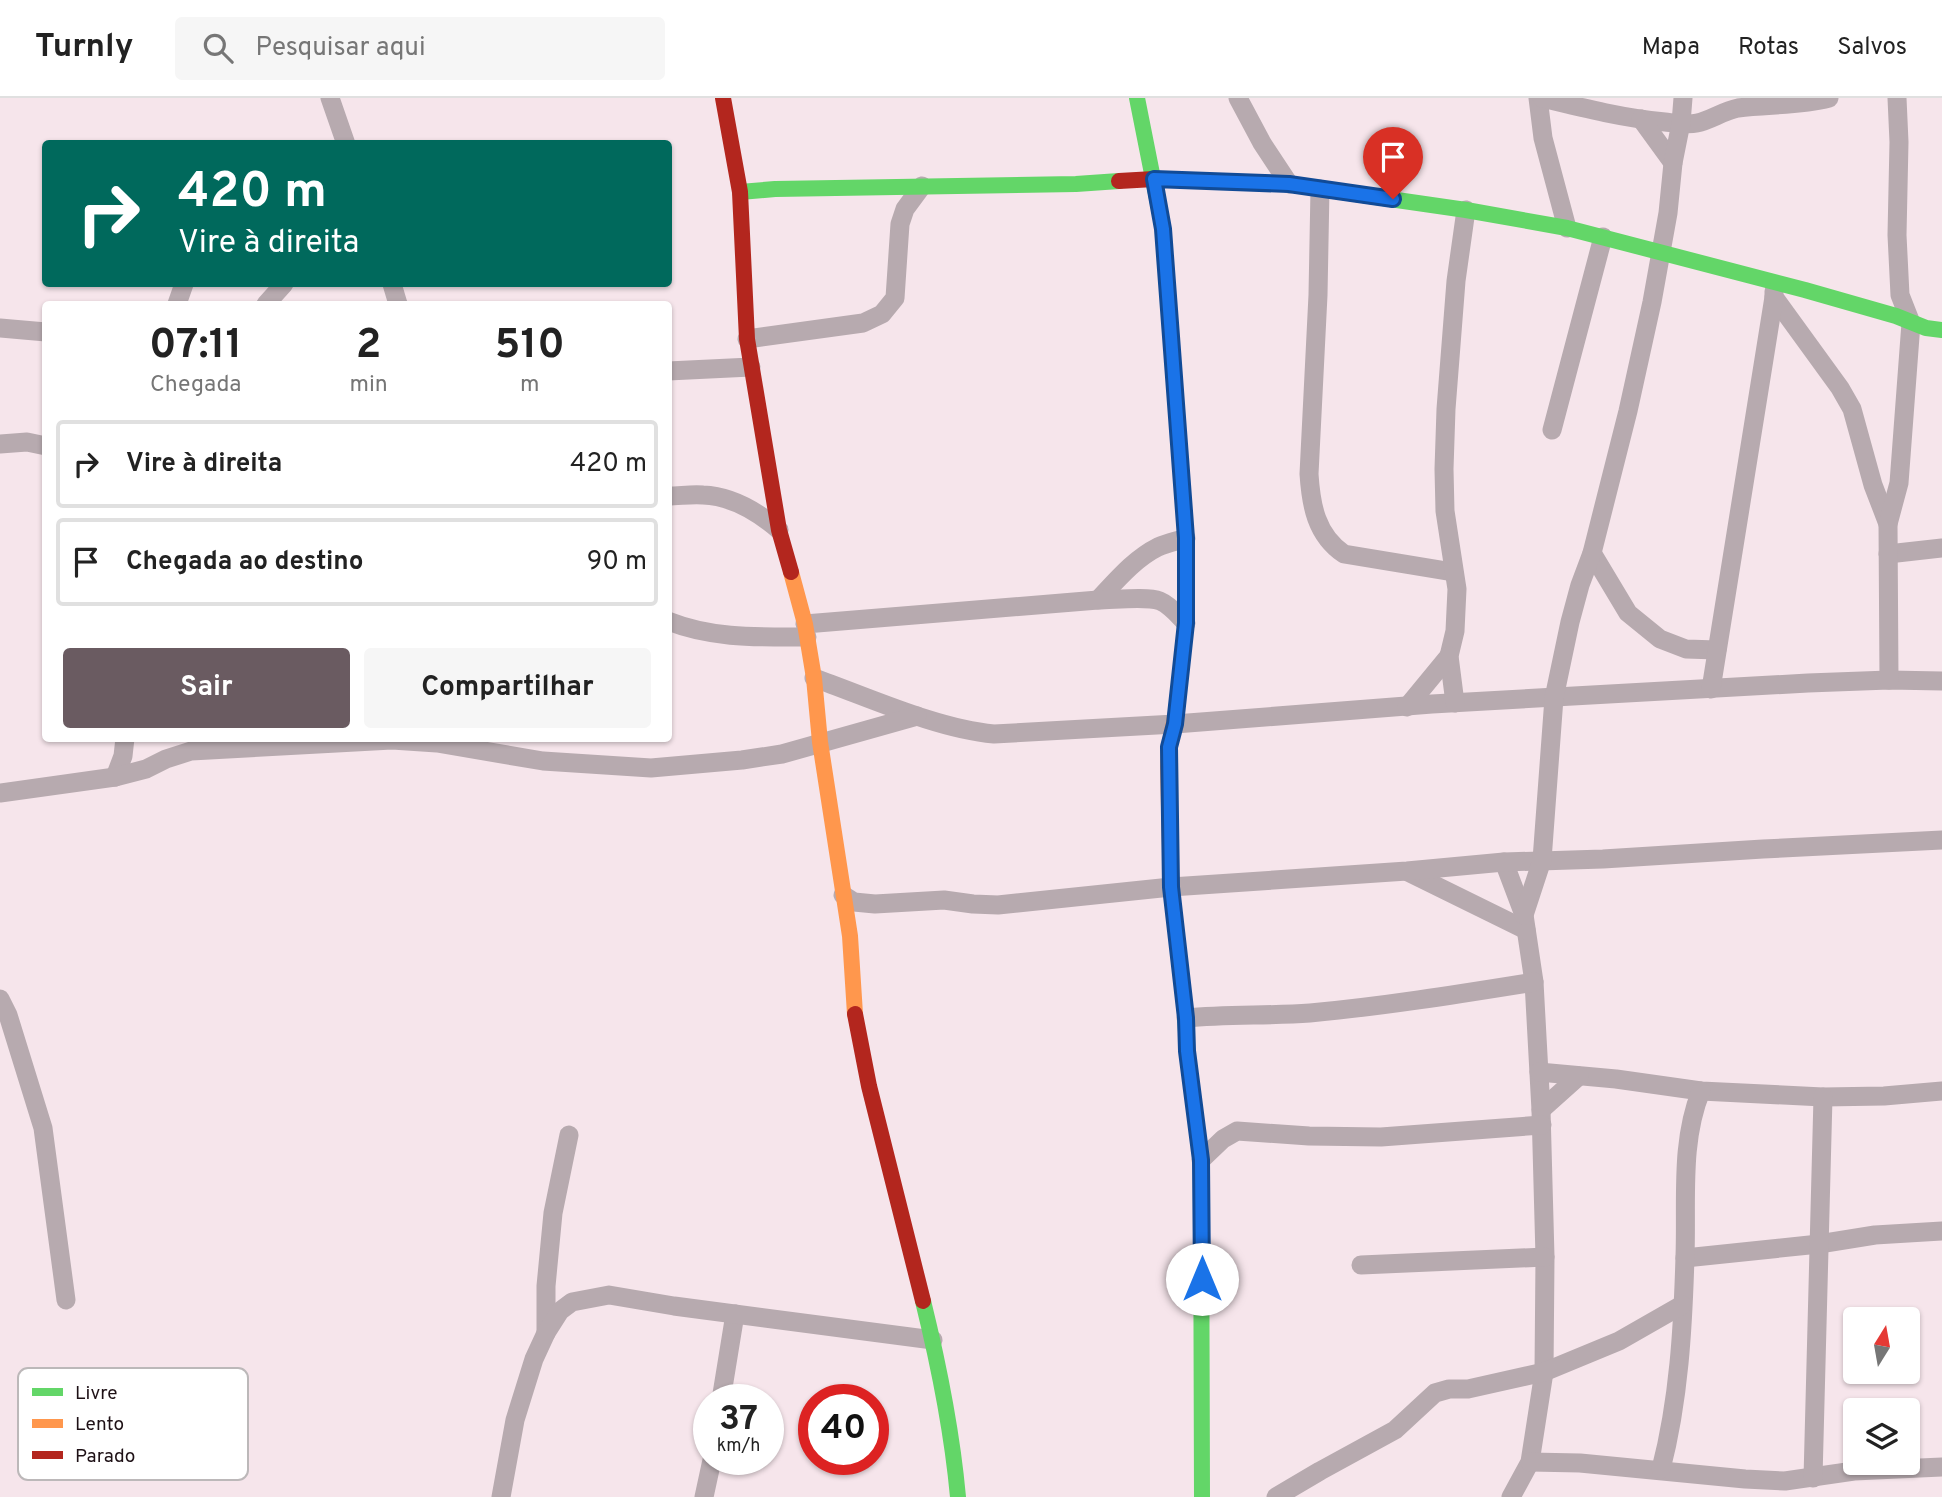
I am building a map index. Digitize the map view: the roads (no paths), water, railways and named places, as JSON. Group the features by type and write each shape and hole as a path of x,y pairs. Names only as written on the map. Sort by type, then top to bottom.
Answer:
{"street":[{"path":"330,98 345,140"},
{"path":"723,98 740,192 747,339 751,367 779,530 806,630 814,678 820,742 850,936 855,1017 869,1086 933,1340 953,1443 958,1497"},
{"path":"1137,98 1163,229 1186,538 1186,623 1175,724 1169,747 1171,887 1201,1160 1202,1497"},
{"path":"1238,98 1262,143 1289,184"},
{"path":"1567,228 1543,138 1540,98 1601,112 1681,123 1697,123 1738,108 1813,102 1829,98"},
{"path":"1525,922 1542,860 1554,698 1570,622 1592,553 1628,411 1662,253 1683,98"},
{"path":"1889,680 1888,524 1899,483 1911,323 1900,295 1897,98"},
{"path":"1641,119 1673,163"},
{"path":"740,192 775,189 1076,184 1154,179 1289,184 1567,228 1662,253 1774,290 1878,311 1911,323 1942,330"},
{"path":"747,339 863,323 883,314 895,298 900,224 905,209 922,186"},
{"path":"1320,189 1309,474 1311,503 1317,522 1334,548 1344,554 1453,572"},
{"path":"1455,703 1449,656 1455,631 1457,589 1445,512 1446,409 1456,281 1466,210"},
{"path":"1552,430 1603,237"},
{"path":"269,301 281,287"},
{"path":"1774,290 1852,410 1873,485 1888,524"},
{"path":"1711,689 1774,290"},
{"path":"1878,311 1900,295"},
{"path":"0,328 42,332"},
{"path":"672,371 751,367"},
{"path":"0,444 27,442 42,445"},
{"path":"672,496 704,495 723,498 758,514 779,530"},
{"path":"1098,600 1125,570 1141,558 1158,547 1186,538"},
{"path":"1888,554 1942,548"},
{"path":"1592,553 1628,613 1660,639 1686,649 1717,650"},
{"path":"672,622 741,638 1098,600 1141,599 1160,601 1186,623"},
{"path":"1407,706 1449,656"},
{"path":"814,678 917,716 973,732 994,734 1175,724 1455,703 1889,680 1942,681"},
{"path":"414,742 542,761 650,768 782,754 917,716"},
{"path":"116,777 124,742"},
{"path":"0,793 116,777 146,769 191,751 355,742"},
{"path":"843,895 854,902 875,904 944,900 998,905 1171,887 1407,872 1504,862 1942,840"},
{"path":"1504,862 1525,922 1534,982 1545,1257 1544,1372 1530,1462 1511,1497"},
{"path":"1407,872 1525,922"},
{"path":"1186,1018 1308,1013 1414,1002 1534,982"},
{"path":"0,999 8,1015 43,1128 66,1300"},
{"path":"1539,1072 1702,1091 1823,1097 1942,1091"},
{"path":"1201,1160 1223,1139 1237,1131 1381,1137 1541,1118 1579,1076"},
{"path":"1661,1469 1675,1400 1685,1258 1687,1150 1694,1108 1702,1091"},
{"path":"1813,1478 1823,1097"},
{"path":"546,1333 546,1286 553,1213 569,1135"},
{"path":"1685,1258 1819,1244 1875,1235 1942,1231"},
{"path":"1362,1265 1545,1257"},
{"path":"501,1497 514,1420 534,1359 560,1311 572,1301 608,1295 933,1340"},
{"path":"1276,1497 1395,1430 1435,1393 1449,1389 1468,1389 1544,1372 1619,1341 1682,1305"},
{"path":"724,1384 736,1314"},
{"path":"1530,1462 1661,1469 1785,1481 1854,1471 1942,1467"},
{"path":"704,1497 709,1475"}]}
